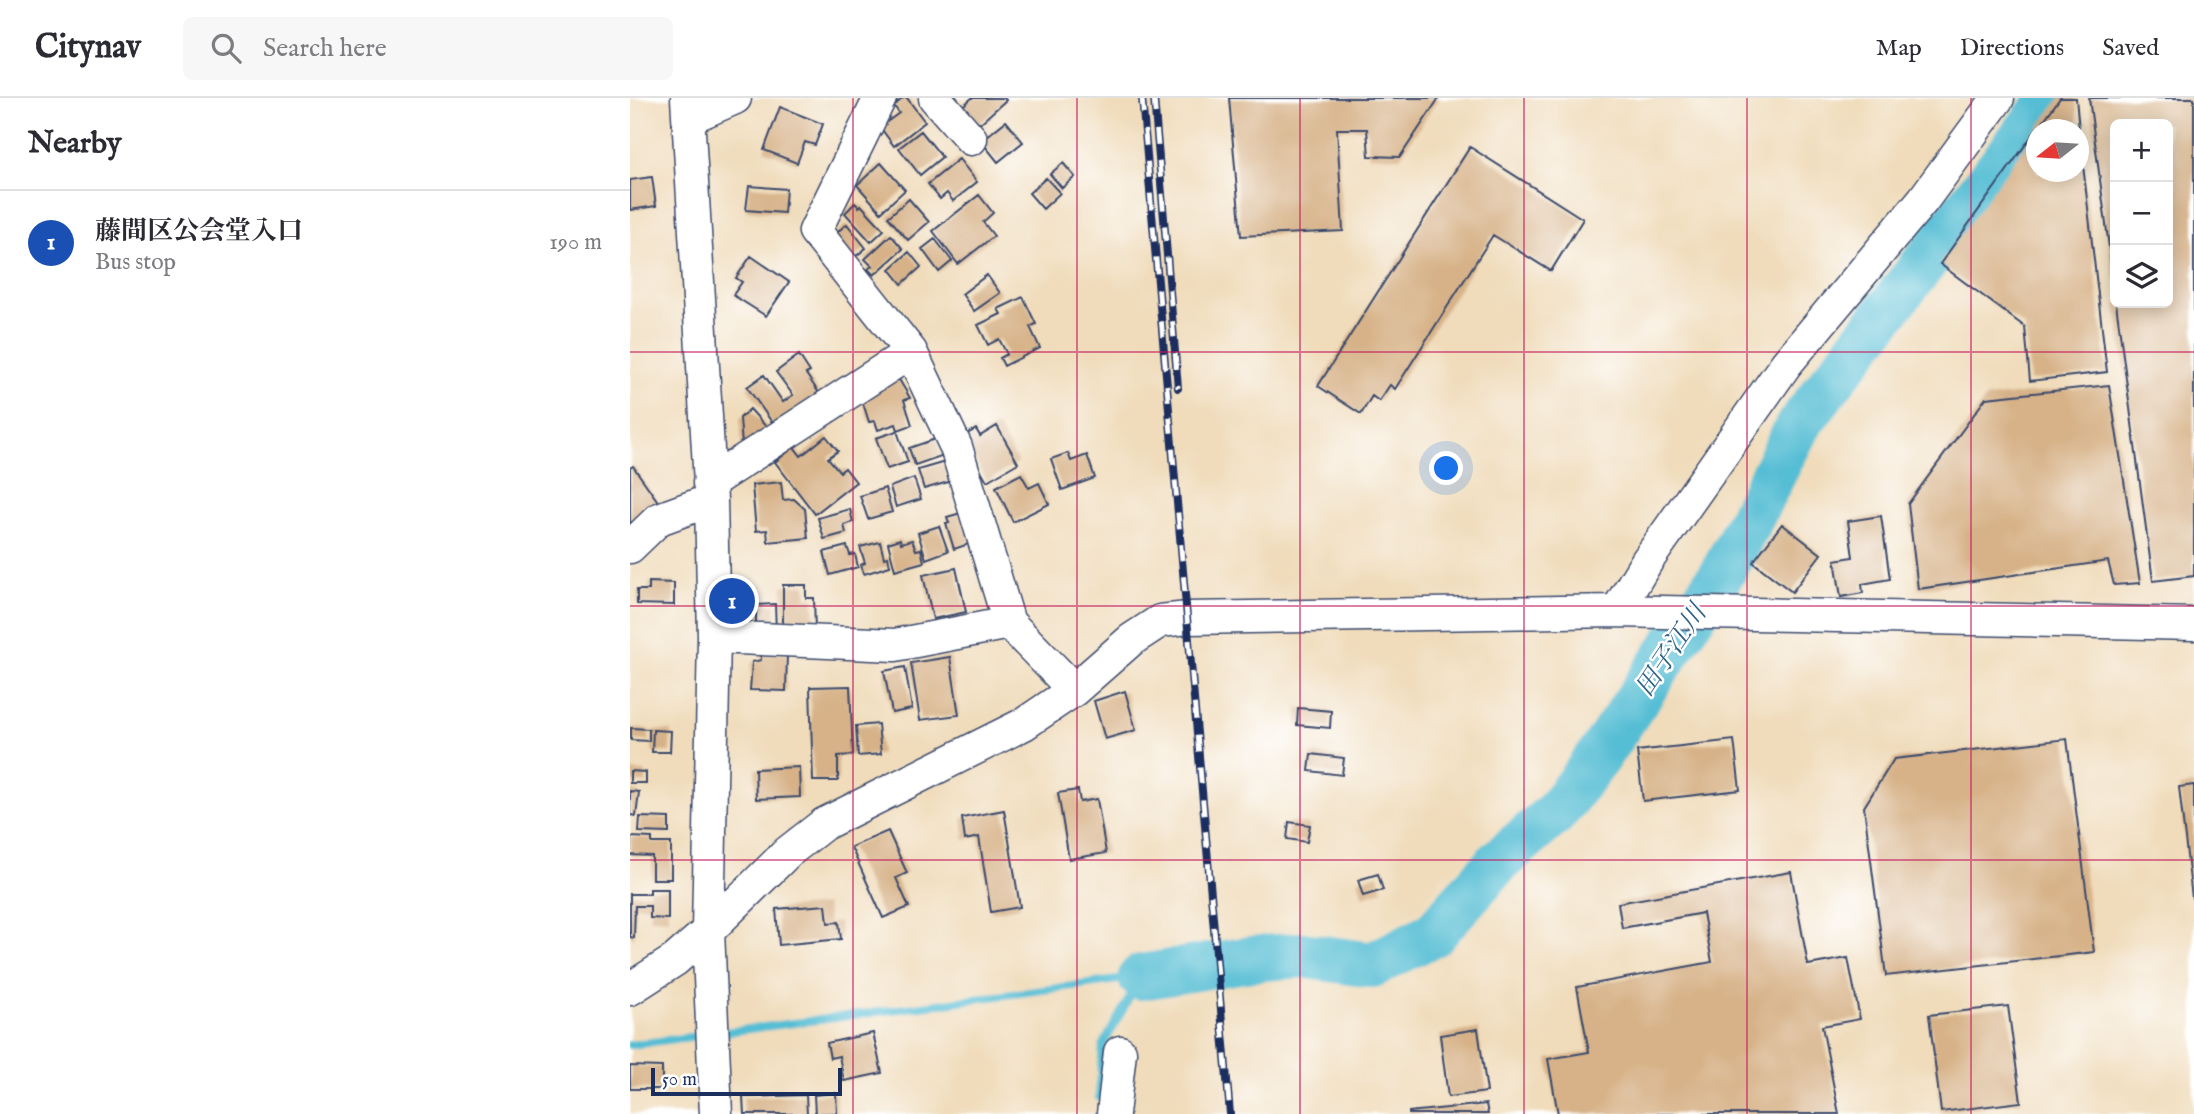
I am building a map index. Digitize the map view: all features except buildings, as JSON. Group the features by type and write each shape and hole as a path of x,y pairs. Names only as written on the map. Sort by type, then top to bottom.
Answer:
{"street":[{"path":"716,1114 708,932 714,637 710,492 688,108 735,98"},
{"path":"880,98 816,231 911,352 956,447 1009,624 1074,690"},
{"path":"935,98 971,139"},
{"path":"1617,611 1647,561 1786,364 1923,200 1998,98"},
{"path":"630,547 659,519 710,492 911,352"},
{"path":"630,989 675,960 708,932 788,852 824,824 1024,724 1074,690 1131,640 1160,621 1188,618 1617,611 2194,624"},
{"path":"714,637 895,645 1009,624"},
{"path":"1112,1114 1119,1052"}],"waterway":[{"name":"田子江川","path":"1141,977 1251,959 1302,955 1372,965 1433,934 1499,861 1555,813 1598,757 1724,570 1799,424 2052,98"},
{"path":"718,1033 1141,977"},
{"path":"1099,1097 1103,1045 1141,977"},
{"path":"630,1045 705,1035"}],"railway":[{"path":"1142,98 1230,1114"},
{"path":"1154,98 1178,388"}],"place":[{"name":"藤間区公会堂入口","path":"732,601"}]}
